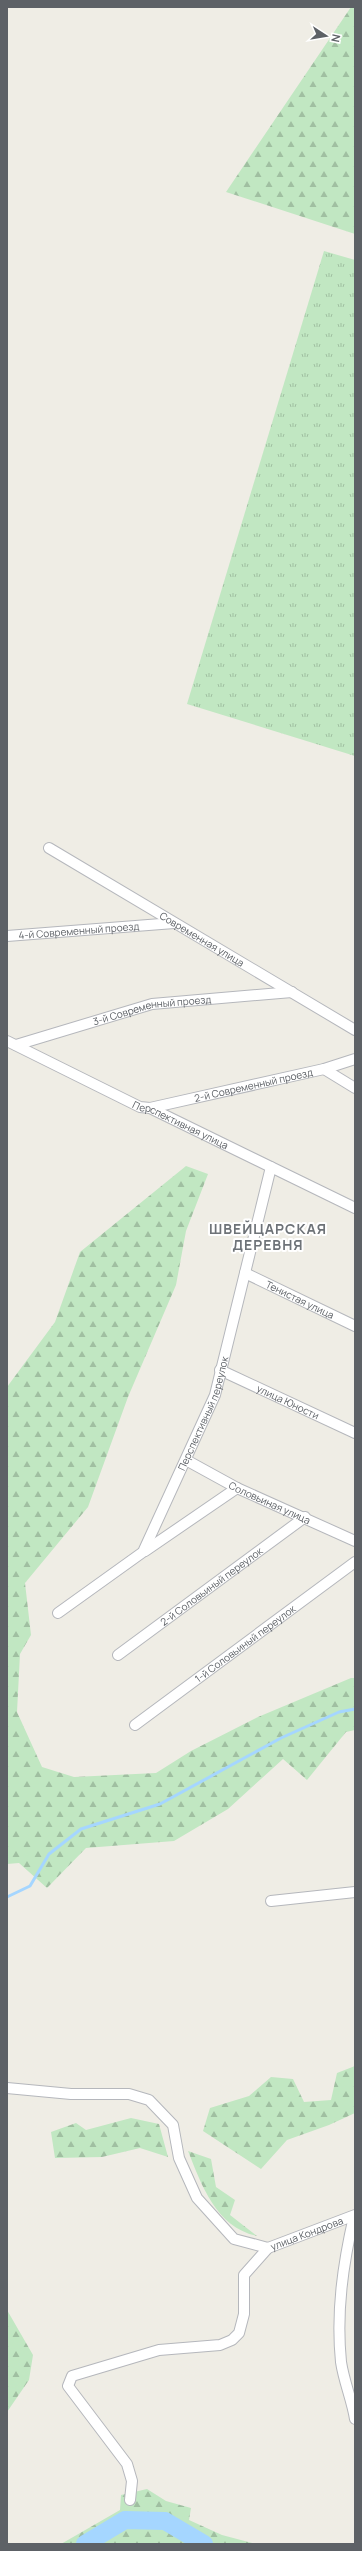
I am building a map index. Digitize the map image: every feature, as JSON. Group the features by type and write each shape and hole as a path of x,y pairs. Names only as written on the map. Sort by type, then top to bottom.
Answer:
{"street":[{"name":"Современная улица","path":"50,848 355,1030"},
{"name":"4-й Современный проезд","path":"7,936 174,923"},
{"name":"3-й Современный проезд","path":"11,1043 152,1004 292,992"},
{"name":"Перспективная улица","path":"11,1043 140,1107 150,1108 355,1208"},
{"name":"2-й Современный проезд","path":"150,1108 324,1069 355,1059"},
{"path":"324,1069 355,1088"},
{"name":"Перспективный переулок","path":"144,1552 215,1395 220,1370 272,1168"},
{"name":"Тенистая улица","path":"245,1273 355,1326"},
{"name":"улица Юности","path":"220,1370 355,1433"},
{"name":"Соловьиная улица","path":"186,1460 237,1488 305,1517 355,1541"},
{"path":"58,1613 237,1488"},
{"name":"2-й Соловьиный переулок","path":"118,1655 305,1517"},
{"name":"1-й Соловьиный переулок","path":"135,1725 355,1562"},
{"path":"271,1901 355,1892"},
{"name":"улица Кондрова","path":"7,2088 71,2094 128,2094 149,2100 172,2125 180,2158 197,2198 234,2239 268,2248 355,2215"},
{"name":"улица Кондрова","path":"355,2215 345,2254 339,2307 342,2364 355,2420"},
{"path":"130,2500 132,2481 127,2464 68,2386 69,2380 72,2376 159,2350 220,2346 232,2340 239,2332 244,2314 244,2275 268,2248"}],"green space":[{"path":"351,7 355,7 355,234 226,192"},
{"path":"324,251 355,260 355,756 187,704"},
{"path":"186,1166 208,1174 186,1231 176,1285 128,1397 88,1507 25,1583 31,1635 20,1654 17,1712 42,1767 74,1777 156,1773 191,1751 258,1717 351,1678 355,1678 355,1730 346,1732 307,1780 283,1759 228,1809 174,1841 86,1848 47,1888 19,1863 7,1864 7,1387 55,1322 80,1252"},
{"path":"355,2066 355,2113 329,2125 287,2140 261,2169 203,2131 210,2108 249,2096 271,2077 293,2079 304,2102 331,2100 337,2073"},
{"path":"131,2118 159,2124 168,2157 140,2148 102,2157 55,2158 51,2132 76,2123 86,2130"},
{"path":"188,2151 211,2159 216,2187 235,2200 230,2215 257,2236 243,2231 231,2224 212,2203 199,2178"},
{"path":"7,2310 33,2355 29,2380 7,2412"},
{"path":"147,2489 166,2501 191,2508 189,2520 222,2535 256,2544 61,2544 120,2510 121,2495"}],"waterway":[{"path":"7,1897 30,1886 49,1854 81,1829 160,1804 281,1738 339,1712 355,1709"},
{"path":"85,2544 125,2520 165,2521 204,2544"}],"district":[{"name":"ШВЕЙЦАРСКАЯ ДЕРЕВНЯ","path":"268,1238"}]}
